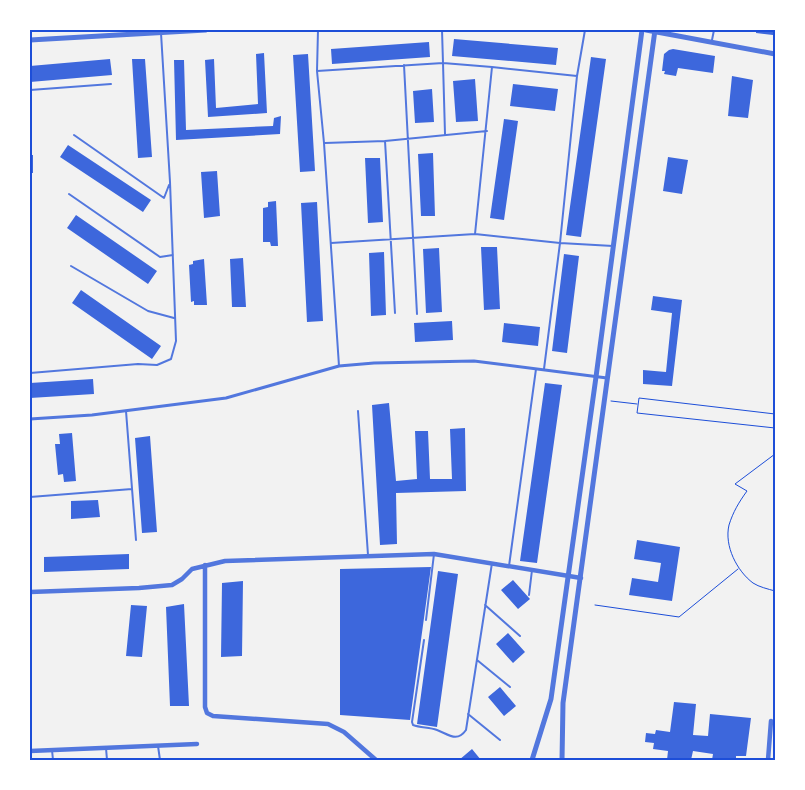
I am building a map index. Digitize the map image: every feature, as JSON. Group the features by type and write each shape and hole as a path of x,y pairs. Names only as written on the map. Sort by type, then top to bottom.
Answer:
{"street":[{"path":"30,40 206,30"},
{"path":"532,760 551,699 642,30"},
{"path":"646,30 775,54"},
{"path":"562,760 564,703 655,31"},
{"path":"30,419 92,415 226,398 339,366 374,363 474,361 607,378"},
{"path":"30,592 172,585 182,580 192,569 225,561 434,554 581,578"},
{"path":"205,565 205,707 207,712 213,716 328,724 344,732 376,760"},
{"path":"768,760 772,721"},
{"path":"30,751 197,744"}],"lane":[{"path":"318,30 316,71 324,143 339,366"},
{"path":"442,30 445,135"},
{"path":"544,370 560,243 577,76 585,30"},
{"path":"712,42 714,30"},
{"path":"30,373 138,364 157,365 171,359 174,352 176,341 173,255 161,33"},
{"path":"316,71 443,63 577,76"},
{"path":"404,65 418,314"},
{"path":"475,234 487,131 492,67"},
{"path":"30,90 111,84"},
{"path":"324,143 385,141 487,131"},
{"path":"74,134 164,198 170,182"},
{"path":"385,141 395,313"},
{"path":"69,194 160,257 173,255"},
{"path":"331,243 475,234 560,243 613,246"},
{"path":"71,266 148,311 174,318"},
{"path":"509,566 536,369"},
{"path":"358,410 368,557"},
{"path":"126,411 136,540"},
{"path":"30,497 132,489"},
{"path":"426,620 434,554"},
{"path":"424,640 412,716 413,725 457,737 466,730 492,563"},
{"path":"529,595 532,570"},
{"path":"485,605 520,636"},
{"path":"477,660 510,687"},
{"path":"468,714 500,740"},
{"path":"158,746 160,760"},
{"path":"106,748 107,760"},
{"path":"52,750 53,760"}],"path":[{"path":"775,414 639,398 637,413 775,428"},
{"path":"604,400 638,404"},
{"path":"775,454 736,484 747,491 736,506 728,527 730,548 738,568 754,583 775,591"},
{"path":"595,605 679,617 738,568"}],"building":[{"path":"756,30 773,30 773,35 756,33"},
{"path":"454,39 558,48 556,65 452,56"},
{"path":"429,42 430,57 332,64 331,49"},
{"path":"673,49 715,56 713,73 678,68 676,76 664,74 665,71 662,71 664,54"},
{"path":"264,53 267,113 208,117 205,60 214,59 216,108 258,104 256,54"},
{"path":"308,54 315,171 300,172 293,55"},
{"path":"591,57 606,59 581,237 566,235"},
{"path":"110,59 112,75 30,82 30,66"},
{"path":"132,59 145,59 152,157 138,158"},
{"path":"174,60 184,60 186,130 273,126 274,118 281,116 280,134 176,140"},
{"path":"732,76 753,80 748,118 728,116"},
{"path":"475,79 478,121 456,122 453,81"},
{"path":"513,84 558,89 555,111 510,106"},
{"path":"432,89 434,122 415,123 413,91"},
{"path":"504,119 518,121 504,220 490,218"},
{"path":"68,145 151,200 143,212 60,157"},
{"path":"433,153 435,216 421,216 418,154"},
{"path":"30,155 33,155 33,173 30,173"},
{"path":"668,157 688,160 682,194 663,191"},
{"path":"365,158 380,158 383,222 368,223"},
{"path":"217,171 220,216 204,218 201,172"},
{"path":"276,201 278,246 271,246 270,242 263,242 263,208 268,207 268,202"},
{"path":"317,202 323,321 307,322 301,203"},
{"path":"76,215 157,271 148,284 67,228"},
{"path":"481,247 497,247 500,309 484,310"},
{"path":"439,248 442,312 426,313 423,249"},
{"path":"384,252 386,315 371,316 369,253"},
{"path":"564,254 579,256 567,353 552,351"},
{"path":"243,258 246,307 232,307 230,259"},
{"path":"204,259 207,305 194,305 194,301 191,302 189,265 193,264 193,261"},
{"path":"81,290 161,346 152,359 72,303"},
{"path":"653,296 682,300 672,386 643,384 643,370 666,372 672,313 651,310"},
{"path":"452,321 453,340 415,342 414,323"},
{"path":"504,323 540,327 538,346 502,342"},
{"path":"93,379 94,394 30,398 30,383"},
{"path":"545,383 562,385 537,563 520,561"},
{"path":"389,403 396,481 417,479 415,431 428,431 430,479 452,479 450,429 465,428 466,491 396,493 397,544 380,545 372,405"},
{"path":"72,433 76,481 64,482 63,474 58,475 55,444 60,444 59,434"},
{"path":"150,436 157,532 142,533 135,438"},
{"path":"98,500 100,517 71,519 71,501"},
{"path":"637,540 680,547 672,601 629,595 632,578 658,582 661,563 634,559"},
{"path":"129,554 129,569 44,572 44,557"},
{"path":"431,567 410,720 340,715 340,569"},
{"path":"438,571 458,574 437,727 417,724"},
{"path":"513,580 530,599 518,609 501,590"},
{"path":"243,581 242,656 221,657 222,583"},
{"path":"184,604 189,706 170,706 166,607"},
{"path":"131,605 147,606 142,657 126,656"},
{"path":"508,633 525,652 513,663 496,644"},
{"path":"500,687 516,706 504,716 488,697"},
{"path":"674,702 696,704 693,735 708,736 710,714 751,718 746,756 736,756 736,760 712,760 713,754 693,751 691,760 667,760 668,751 653,749 654,743 645,742 646,733 655,734 656,730 670,732"},
{"path":"472,749 481,760 459,760"}]}
